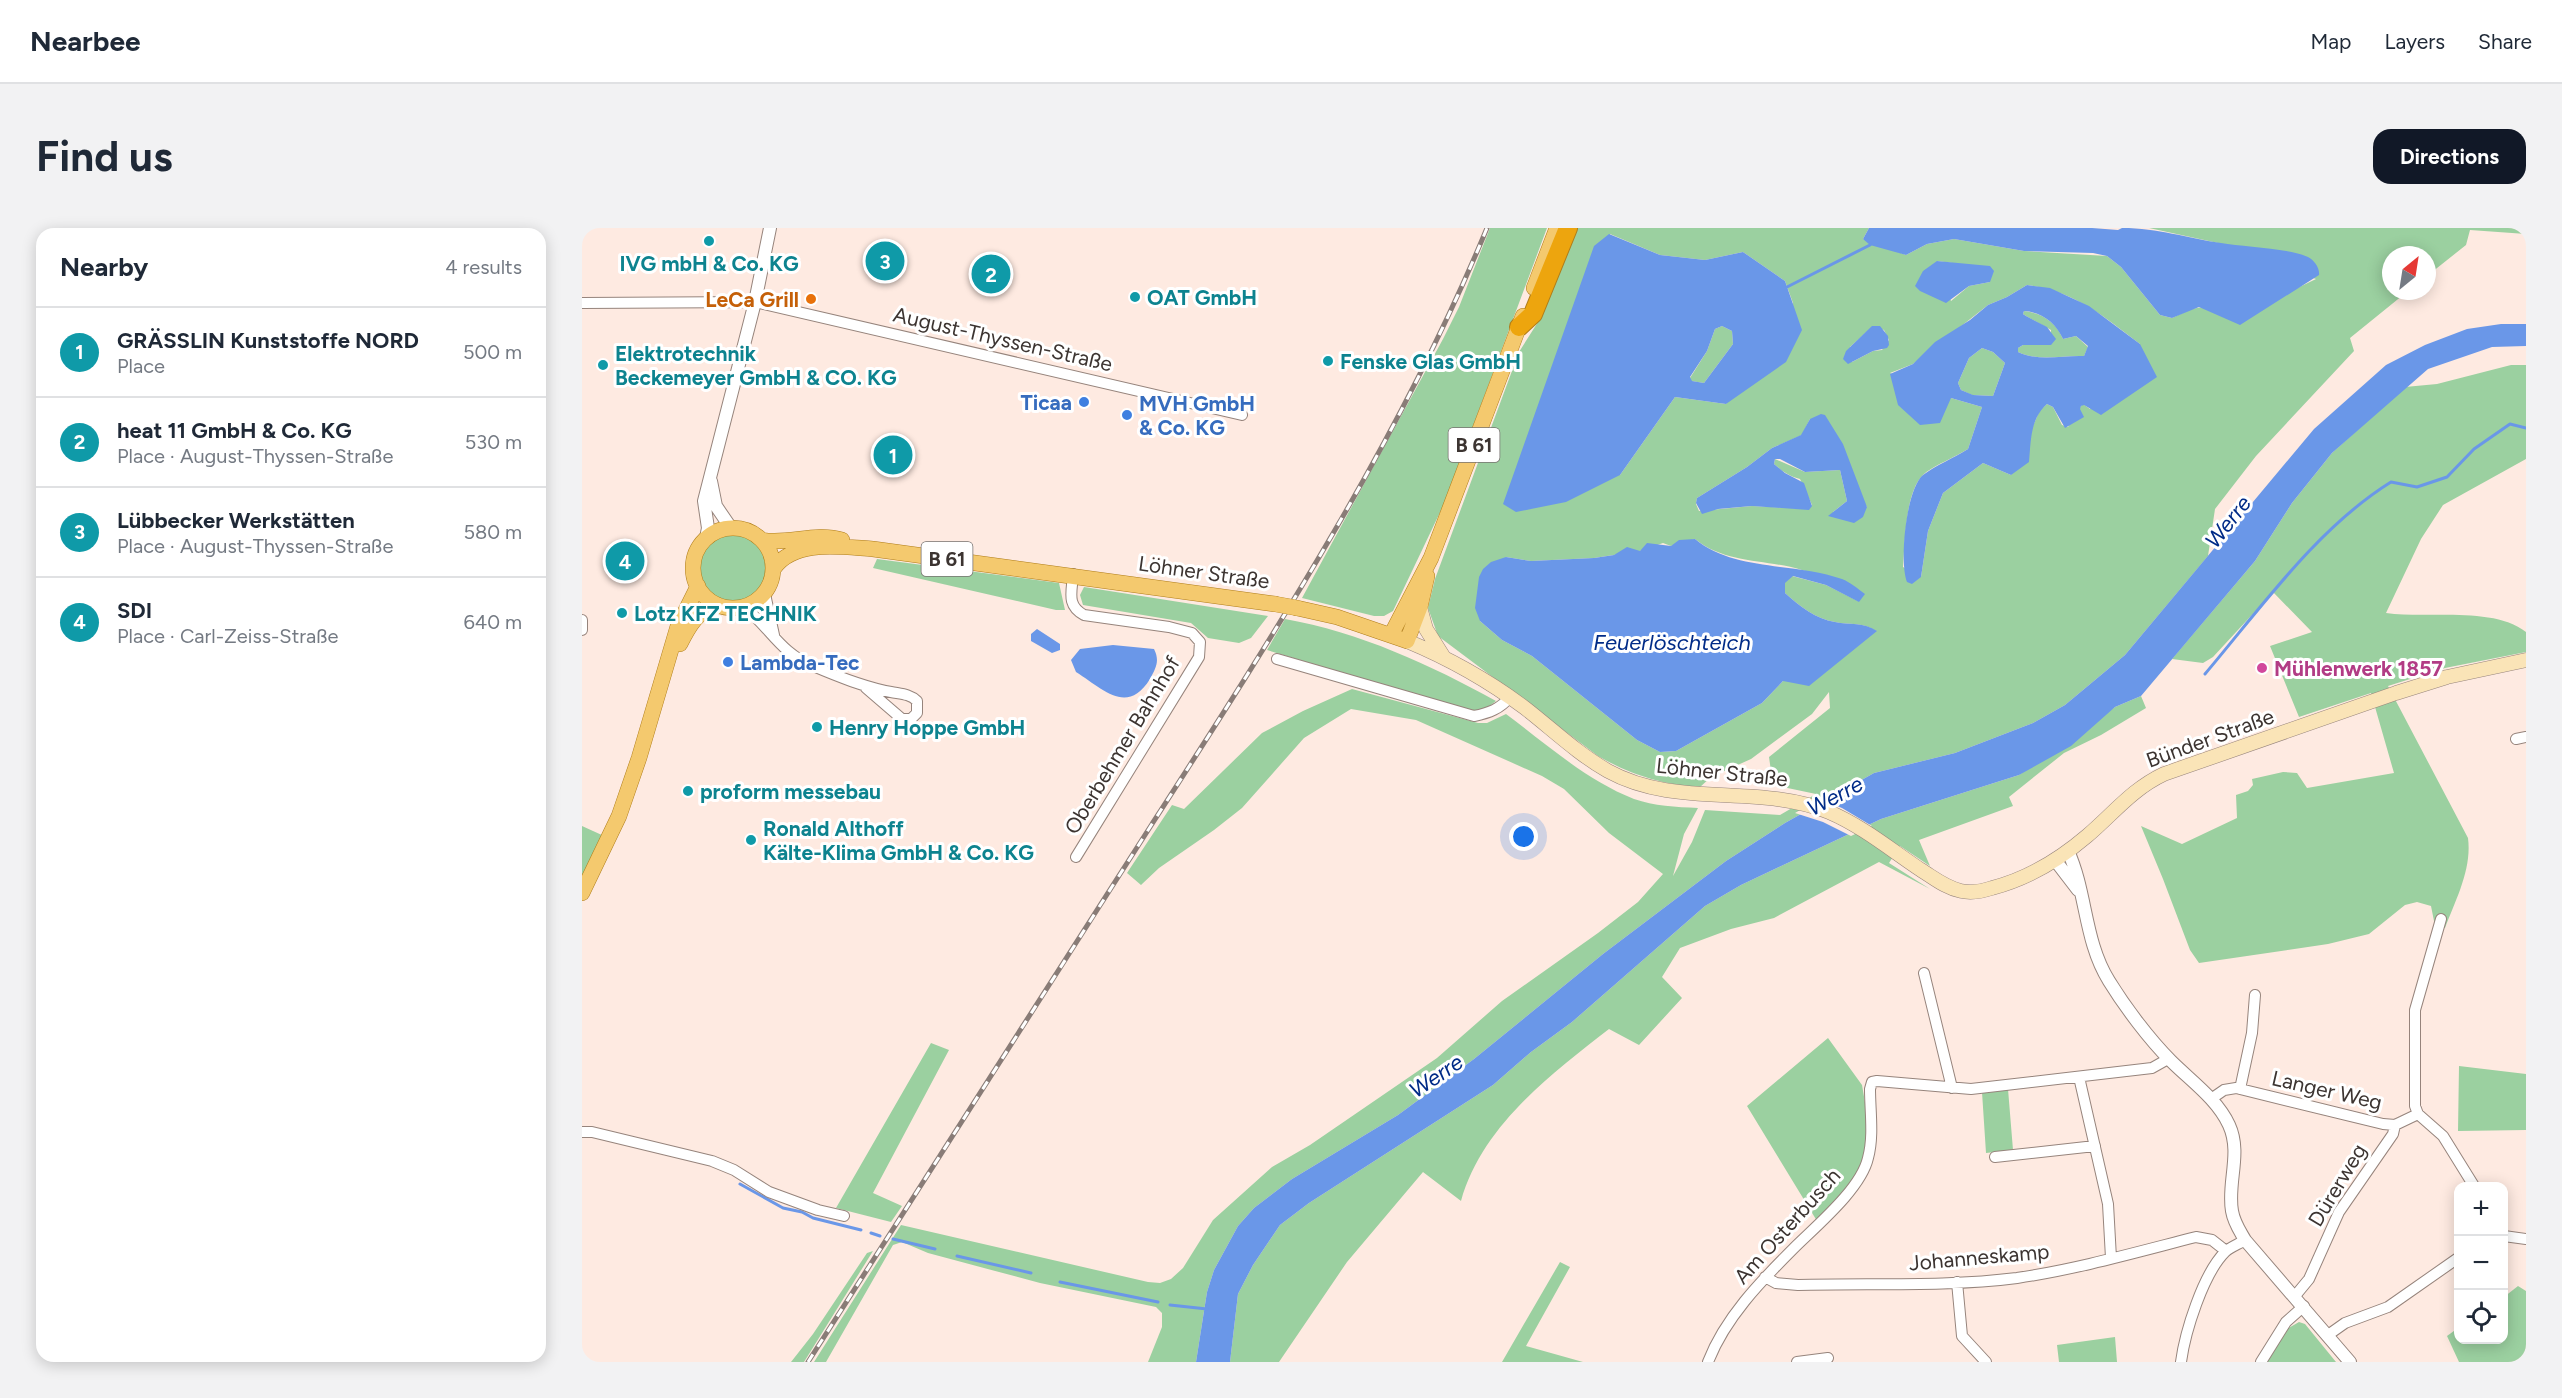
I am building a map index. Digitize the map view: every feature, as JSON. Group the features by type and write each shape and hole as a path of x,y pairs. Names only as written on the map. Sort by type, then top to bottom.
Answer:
{"highway":[{"path":"1519,327 1533,314 1568,228"}],"main road":[{"name":"B 61","path":"1391,635 1431,558 1557,228"},
{"path":"731,528 753,533 762,540 771,553 774,568 773,577 765,594 744,607 731,608 710,601 698,586 693,569 694,561 706,538 718,531 731,528"},
{"name":"Löhner Straße","path":"762,540 773,542 804,538 837,538 873,549"},
{"name":"Löhner Straße","path":"774,568 786,555 798,550 838,547 873,549 1073,574 1275,604 1337,617 1407,641 1444,658 1510,697 1608,771 1636,783 1665,790 1706,795 1779,798 1806,804 1845,820"},
{"name":"B 61","path":"1407,641 1420,608 1431,558"},
{"path":"582,893 622,807 668,665 678,626 698,586"},
{"path":"668,665 696,619 706,608 718,605"},
{"path":"1420,608 1426,629 1444,658"},
{"name":"Bünder Straße","path":"1845,820 1952,888 1973,892 1993,888 2055,860 2086,837 2124,800 2164,774 2396,693 2458,675 2526,660"}],"street":[{"path":"706,538 708,528 704,501 755,302 770,228"},
{"name":"August-Thyssen-Straße","path":"582,303 755,302 1242,415"},
{"path":"710,479 716,506 731,528"},
{"name":"Oberbehmer Bahnhof","path":"1073,574 1071,603 1075,610 1084,615 1180,630 1191,633 1200,642 1198,657 1076,857"},
{"path":"765,594 774,638"},
{"path":"744,607 756,616 787,653 866,688"},
{"path":"582,620 582,630"},
{"path":"1277,659 1474,716 1490,713 1503,705 1510,697"},
{"path":"2068,851 2078,872 2079,891 2095,951 2104,973 2121,999 2168,1059 2222,1112 2233,1135 2235,1148 2232,1210 2236,1225 2246,1240 2350,1362"},
{"path":"2055,860 2079,891"},
{"path":"2441,919 2415,1010 2415,1106 2418,1114 2443,1136 2472,1182"},
{"path":"1924,973 1952,1088"},
{"name":"Langer Weg","path":"2240,1089 2252,1033 2255,995"},
{"name":"Am Osterbusch","path":"1708,1362 1720,1335 1765,1277 1833,1210 1864,1169 1871,1138 1870,1089 1872,1083 1877,1081 1971,1089 2152,1068 2168,1059"},
{"path":"2079,1077 2108,1204 2111,1258"},
{"name":"Langer Weg","path":"2211,1099 2224,1090 2240,1089 2395,1125 2418,1114"},
{"name":"Dürerweg","path":"2295,1296 2309,1279 2338,1212 2392,1134 2395,1125"},
{"path":"582,1132 592,1132 712,1161 734,1170 769,1192 818,1210 844,1216"},
{"path":"1995,1157 2095,1146"},
{"path":"2508,1235 2526,1239"},
{"name":"Johanneskamp","path":"1765,1277 1776,1283 1798,1285 1957,1282 2016,1278 2077,1267 2196,1237 2212,1240 2226,1251"},
{"path":"2181,1362 2192,1315 2214,1266 2226,1251 2246,1240"},
{"path":"2328,1335 2345,1323 2388,1307 2454,1261"},
{"path":"1957,1282 1962,1336 1986,1362"},
{"path":"2261,1362 2286,1322 2304,1306"},
{"path":"1797,1362 1828,1358"}],"green space":[{"path":"1490,228 1547,228 1444,504 1393,611 1384,616 1374,616 1302,598 1443,339 1459,307"},
{"path":"1574,228 1869,228 1863,239 1906,255 1927,244 1954,239 2024,251 2107,256 2121,267 2160,315 2172,318 2191,309 2287,293 2316,279 2218,243 2149,228 2526,228 2526,234 2470,230 2466,245 2436,269 2436,246 2382,246 2382,300 2397,300 2350,338 2354,351 2256,456 2215,509 2208,556 2125,655 2065,705 2033,723 1955,753 1874,773 1785,823 1726,861 1603,954 1474,1059 1398,1115 1292,1179 1254,1208 1238,1226 1214,1270 1207,1292 1196,1362 1148,1362 1162,1327 1162,1313 1156,1307 1040,1283 928,1253 902,1242 893,1245 826,1362 814,1362 901,1225 1148,1282 1160,1283 1171,1279 1183,1268 1213,1220 1272,1167 1310,1145 1437,1058 1502,1001 1638,902 1663,874 1609,833 1564,789 1542,776 1416,720 1351,709 1304,738 1242,808 1159,868 1141,885 1127,873 1172,805 1184,809 1262,733 1352,689 1478,723 1487,723 1506,714 1567,761 1616,791 1649,803 1698,808 1684,834 1673,876 1692,842 1705,810 1780,815 1816,794 1773,785 1769,757 1830,708 1829,692 1812,714 1751,759 1711,777 1699,788 1685,786 1635,774 1598,756 1438,636 1428,608 1435,579 1519,352 1538,322","holes":["1610,234 1660,255 1705,260 1743,252 1785,281 1793,303 1726,404 1675,397 1620,475","1937,261 1968,265 1990,282 1969,286 1951,301","2027,285 2060,293 2088,306 2140,344 2090,409 2083,404 2068,427 2062,425 2053,407 2047,404 2040,410 2011,475 1983,463 1943,493 1928,531 1921,577 1903,567 1907,519 1913,493 1923,475 1968,449 1982,407 1951,398 1890,373 1913,364 1988,305","1873,326 1884,330 1889,340 1882,350 1873,351 1852,362 1850,347","1810,419 1867,507 1833,512 1847,501 1840,470 1805,472 1775,459 1774,464 1780,469 1800,479 1812,505 1809,509 1752,506 1699,511 1696,504 1697,498 1747,467 1772,448 1802,435","1695,539 1707,547 1733,557 1809,572 1860,602 1826,585 1792,576 1785,582 1785,593 1802,607 1821,618 1861,625 1876,631 1783,681 1762,703 1676,751 1660,752 1637,740 1532,656 1502,640 1480,621 1506,557 1531,561 1594,558 1640,551 1663,543 1671,546"]},
{"path":"2024,311 2048,319 2063,339 2076,336 2088,347 2084,356 2034,357 2018,352 2018,348 2023,345 2051,345 2051,330 2023,314"},
{"path":"1722,326 1732,331 1733,344 1704,383 1691,381 1690,378 1707,351 1715,329"},
{"path":"1982,348 1993,352 2005,363 1993,396 1972,395 1961,390 1958,383 1969,358"},
{"path":"2511,365 2526,365 2526,459 2443,505 2421,539 2386,613 2478,616 2512,624 2526,632 2526,652 2445,668 2388,686 2468,838 2468,861 2445,928 2435,926 2431,906 2417,902 2405,905 2369,934 2328,944 2199,963 2190,950 2141,826 2182,844 2237,818 2236,795 2248,791 2253,785 2252,779 2283,772 2297,773 2307,788 2394,773 2371,693 2299,717 2270,646 2312,632 2273,592 2213,657 2203,663 2172,659 2255,561 2292,503 2332,453 2405,387 2437,384"},
{"path":"733,533 746,536 757,543 764,554 767,567 764,580 757,591 746,598 733,601 720,598 709,591 702,580 699,567 702,554 709,543 720,536"},
{"path":"877,559 1059,583 1065,610 1056,610 873,568"},
{"path":"1084,587 1268,616 1251,638 1239,643 1208,638 1191,623 1083,605 1080,595"},
{"path":"1285,619 1340,632 1394,651 1496,701 1483,711 1466,710 1267,650"},
{"path":"2141,696 2146,708 2101,735 2064,753 2009,797 2013,806 1919,840 1930,866 1900,846 1889,863 1930,889 1879,862 1774,918 1731,929 1680,948 1662,977 1682,998 1639,1045 1609,1029 1542,1084 1521,1104 1485,1149 1471,1174 1461,1201 1423,1172 1347,1262 1279,1362 1230,1362 1238,1294 1253,1265 1280,1225 1309,1203 1493,1085 1531,1052 1572,1022 1705,906 1741,885 1881,819 2019,775 2115,707"},
{"path":"582,826 604,836 582,876"},
{"path":"1828,1038 1862,1085 1867,1114 1865,1161 1838,1201 1817,1221 1747,1106"},
{"path":"931,1043 949,1050 873,1193 902,1206 891,1222 836,1208"},
{"path":"2459,1066 2526,1074 2526,1130 2458,1131"},
{"path":"2008,1089 2013,1150 1986,1153 1982,1092"},
{"path":"873,1251 804,1362 791,1362 813,1334 867,1253"},
{"path":"1560,1262 1570,1267 1526,1346 1583,1362 1502,1362"},
{"path":"2518,1286 2526,1291 2526,1362 2459,1362 2447,1336 2454,1331 2454,1344 2508,1344 2508,1294"},
{"path":"2299,1322 2305,1324 2336,1362 2264,1362 2285,1330"},
{"path":"2115,1337 2117,1362 2059,1362 2057,1345"}],"water":[{"path":"1869,228 2118,230 2122,228 2148,230 2300,254 2314,262 2319,275 2240,325 2199,307 2172,318 2160,315 2121,267 2107,256 2093,253 2024,251 1954,239 1927,244 1906,255 1870,245 1863,239"},
{"path":"1609,234 1660,255 1705,260 1743,252 1785,281 1802,330 1786,362 1726,404 1675,397 1620,475 1566,502 1516,512 1503,504 1594,246","holes":["1722,326 1732,331 1733,344 1704,383 1692,381 1690,377 1707,351 1715,329"]},
{"path":"1937,261 1990,266 1994,271 1990,282 1969,286 1946,303 1920,291 1915,286 1923,271"},
{"path":"2027,285 2050,288 2089,306 2140,344 2157,377 2101,415 2084,405 2081,406 2084,417 2065,428 2053,407 2047,404 2034,423 2029,462 2011,475 1983,463 1943,493 1928,531 1921,577 1912,584 1907,582 1905,572 1904,543 1912,495 1923,475 1968,449 1982,407 1951,398 1940,423 1920,425 1898,405 1890,374 1913,364 1935,342 1970,320 1988,305","holes":["2024,311 2048,319 2063,339 2076,336 2088,346 2084,356 2034,357 2018,352 2018,348 2023,345 2051,345 2056,339 2047,327 2023,314","1982,348 1993,352 2005,363 1993,396 1973,395 1961,390 1958,383 1969,358"]},
{"name":"Werre","path":"2501,324 2526,324 2526,346 2492,347 2428,369 2332,453 2292,503 2255,561 2141,696 2115,707 2071,746 2019,775 1881,819 1741,885 1705,906 1572,1022 1531,1052 1493,1085 1309,1203 1280,1225 1253,1265 1238,1294 1230,1362 1196,1362 1207,1292 1214,1270 1238,1226 1254,1208 1292,1179 1398,1115 1474,1059 1603,954 1726,861 1785,823 1874,773 1955,753 2033,723 2065,705 2125,655 2314,429 2386,365 2425,345 2467,329"},
{"path":"1872,326 1880,326 1888,336 1889,345 1887,348 1873,351 1848,364 1843,359 1846,351"},
{"path":"1821,414 1825,415 1843,444 1867,507 1863,517 1854,523 1828,516 1847,501 1840,470 1805,472 1780,459 1775,459 1774,464 1804,483 1812,506 1809,510 1752,506 1718,509 1702,514 1696,503 1697,498 1747,467 1772,448 1801,435 1810,419"},
{"name":"Feuerlöschteich","path":"1695,539 1728,557 1805,570 1845,580 1865,594 1859,602 1826,585 1793,576 1785,583 1785,593 1802,607 1821,618 1862,625 1877,631 1809,686 1783,681 1762,703 1676,751 1660,752 1637,740 1532,656 1502,640 1480,621 1475,608 1479,577 1483,569 1491,562 1506,557 1531,561 1594,558 1614,555 1627,547 1640,551 1647,543 1671,546 1679,540"},
{"path":"1037,629 1060,644 1060,650 1052,653 1031,641 1031,634"},
{"path":"1113,645 1154,649 1156,653 1156,664 1150,679 1133,696 1124,698 1105,691 1076,672 1071,660 1080,649"}],"pier":[{"path":"1819,799 1842,808 1872,826 1851,836 1823,822 1795,813"}],"waterway":[{"path":"1787,287 1870,245"},
{"path":"2205,674 2291,570 2339,522 2364,501 2391,482 2417,487 2447,477 2474,449 2510,424 2526,428"},
{"path":"740,1184 783,1208 861,1230"},
{"path":"871,1233 880,1236"},
{"path":"893,1239 935,1249"},
{"path":"957,1256 1031,1273"},
{"path":"1060,1282 1158,1302"},
{"path":"1170,1305 1207,1309"}],"railway":[{"path":"808,1362 1244,680 1333,534 1415,383 1453,306 1487,228"}],"place":[{"name":"IVG mbH & Co. KG","path":"709,241"},
{"name":"Lübbecker Werkstätten","path":"885,261"},
{"name":"heat 11 GmbH & Co. KG","path":"991,274"},
{"name":"OAT GmbH","path":"1135,297"},
{"name":"LeCa Grill","path":"811,299"},
{"name":"Fenske Glas GmbH","path":"1328,361"},
{"name":"Elektrotechnik Beckemeyer GmbH & CO. KG","path":"603,365"},
{"name":"Ticaa","path":"1084,402"},
{"name":"MVH GmbH & Co. KG","path":"1127,415"},
{"name":"GRÄSSLIN Kunststoffe NORD","path":"893,455"},
{"name":"SDI","path":"625,561"},
{"name":"Lotz KFZ TECHNIK","path":"622,613"},
{"name":"Lambda-Tec","path":"728,662"},
{"name":"Mühlenwerk 1857","path":"2262,668"},
{"name":"Henry Hoppe GmbH","path":"817,727"},
{"name":"proform messebau","path":"688,791"},
{"name":"Ronald Althoff Kälte-Klima GmbH & Co. KG","path":"751,840"}]}
